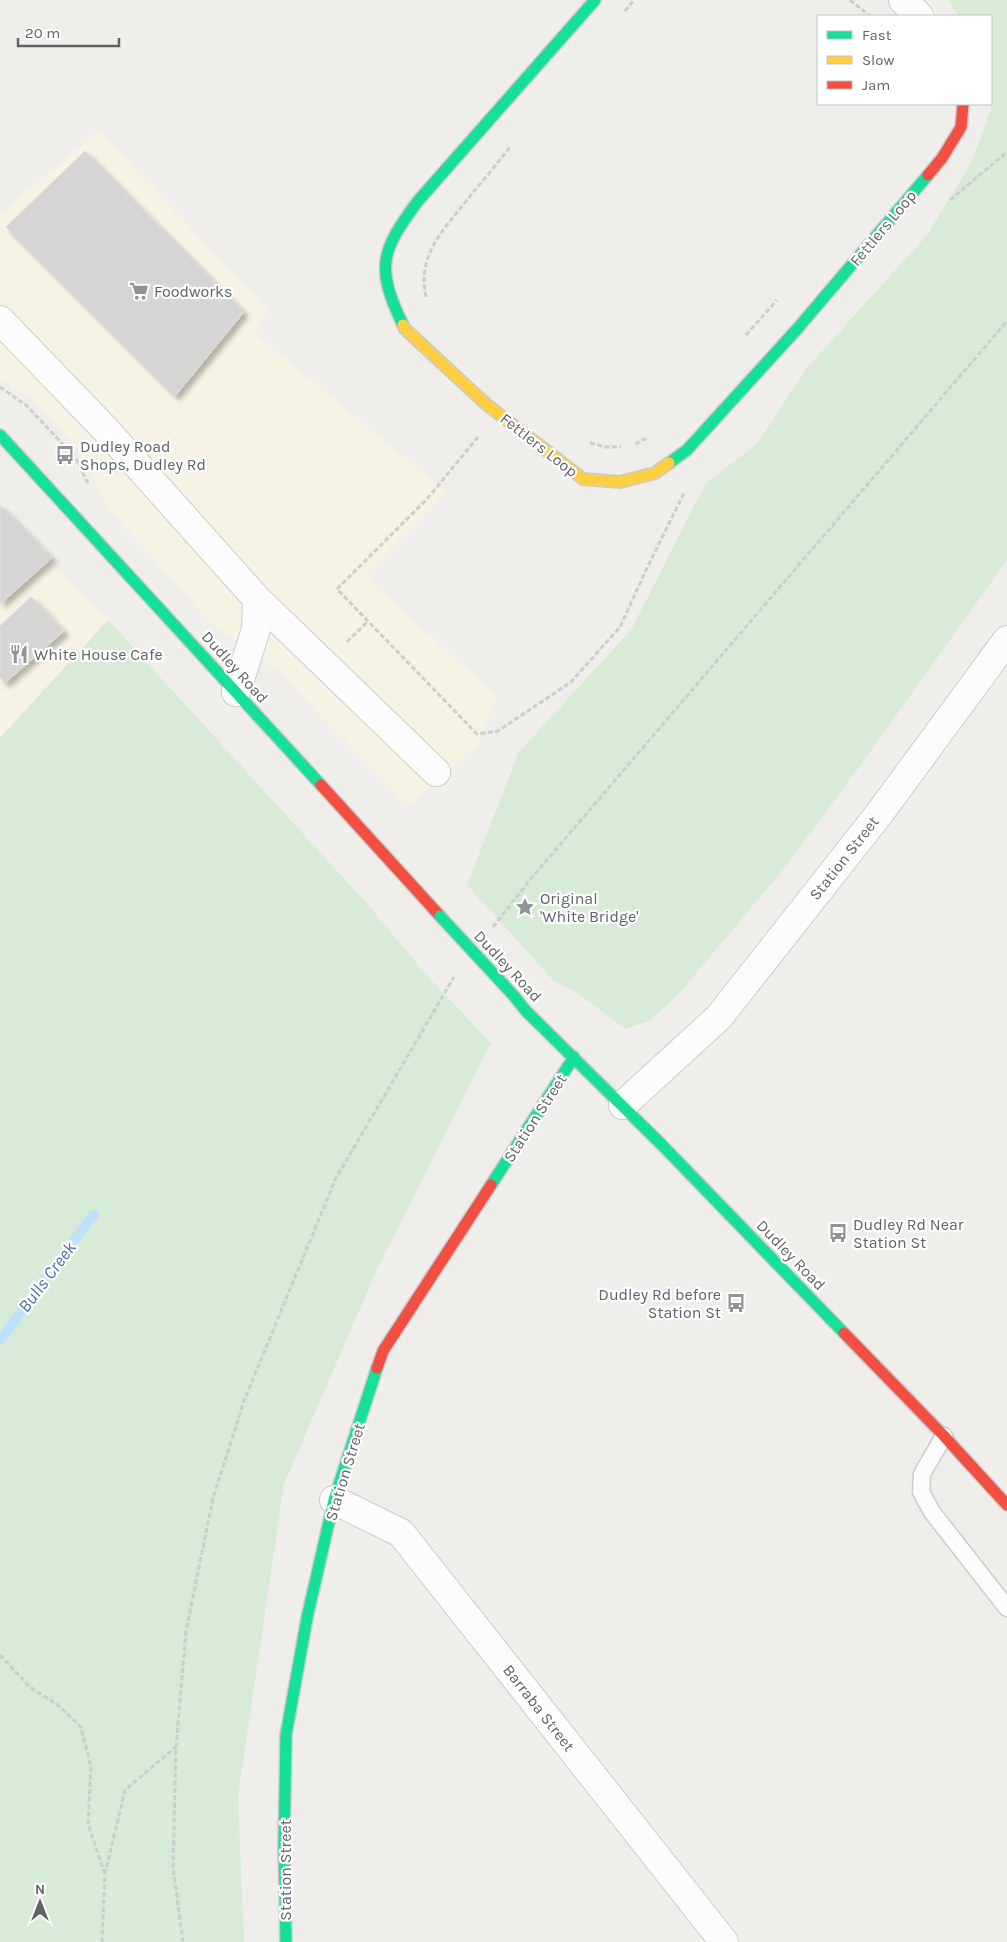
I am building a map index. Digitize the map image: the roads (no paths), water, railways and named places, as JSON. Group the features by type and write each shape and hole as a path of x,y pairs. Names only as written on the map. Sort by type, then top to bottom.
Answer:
{"street":[{"name":"Fettlers Loop","path":"595,0 418,201 398,228 386,253 386,280 392,302 405,329 486,404 583,479 620,482 655,473 687,450 798,328 942,158 961,127 963,105"},
{"path":"902,0 919,15"},
{"path":"0,320 105,429 257,599 436,772"},
{"name":"Dudley Road","path":"0,435 526,1011 623,1105 944,1436 1007,1505"},
{"path":"236,692 256,629 257,599"},
{"name":"Station Street","path":"623,1105 719,1016 879,814 1007,640"},
{"name":"Station Street","path":"286,1942 284,1846 286,1736 307,1618 334,1500 383,1351 574,1057"},
{"name":"Barraba Street","path":"334,1500 401,1532 724,1942"}],"lane":[{"path":"944,1436 922,1474 921,1492 932,1512 1007,1608"}],"waterway":[{"name":"Bulls Creek","path":"0,1340 94,1214"}],"place":[{"name":"Foodworks","path":"139,291"},
{"name":"Dudley Road Shops, Dudley Rd","path":"65,455"},
{"name":"White House Cafe","path":"19,654"},
{"name":"Original 'White Bridge'","path":"525,907"},
{"name":"Dudley Rd Near Station St","path":"838,1233"},
{"name":"Dudley Rd before Station St","path":"736,1303"}]}
